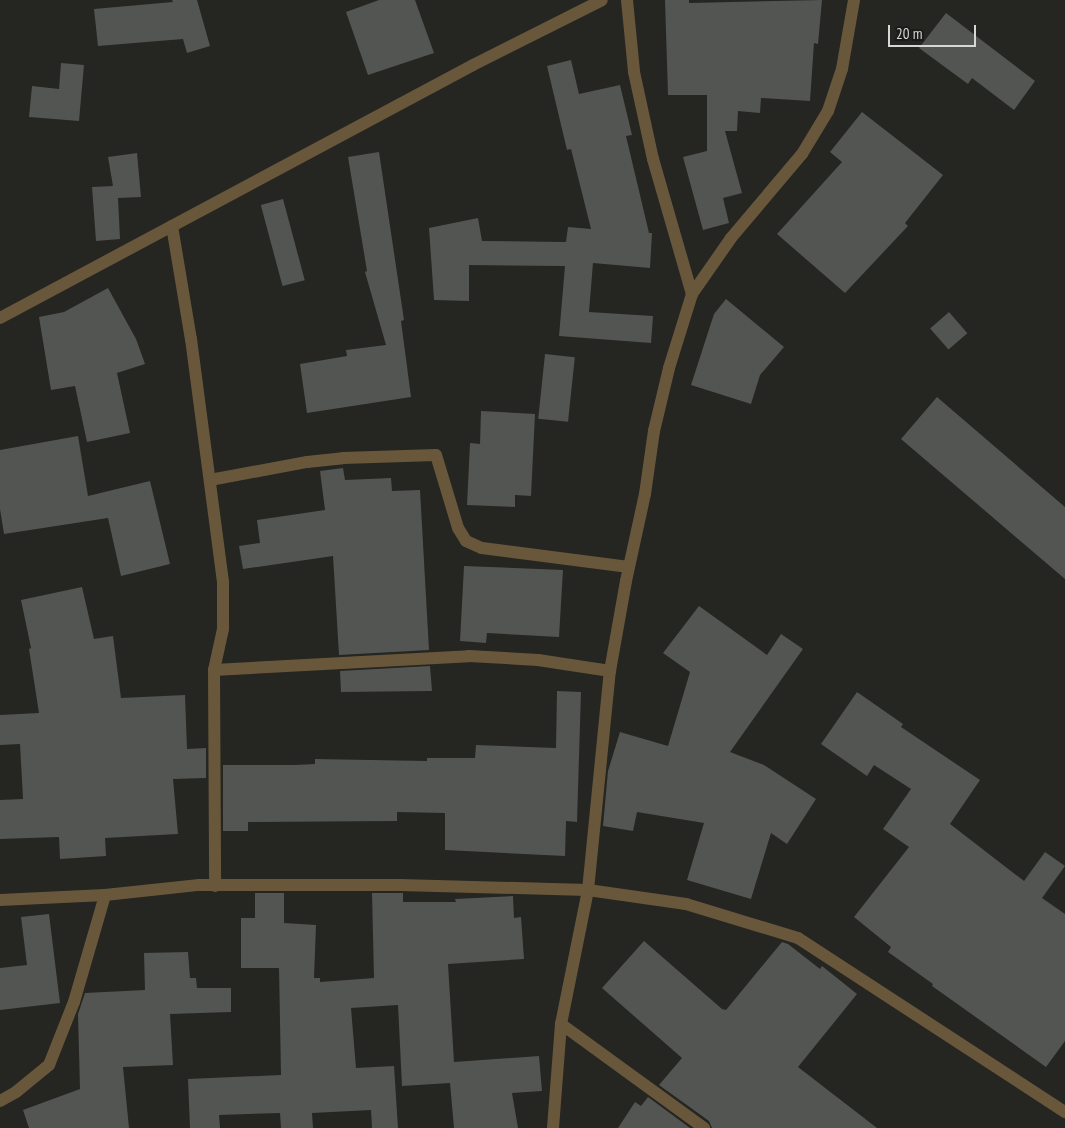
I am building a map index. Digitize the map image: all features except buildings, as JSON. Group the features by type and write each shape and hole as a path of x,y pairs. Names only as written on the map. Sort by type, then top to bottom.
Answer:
{"street":[{"path":"0,318 473,65 602,0"},
{"path":"627,0 634,72 653,159 692,294"},
{"path":"553,1128 561,1024 588,890 610,671 629,567 646,494 654,431 669,368 692,294 731,238 802,154 828,111 842,69 854,0"},
{"path":"172,226 191,339 223,582 224,629 214,670 215,886"},
{"path":"210,480 307,462 344,458 436,454 458,528 466,541 482,548 629,567"},
{"path":"214,670 469,656 538,660 610,671"},
{"path":"0,900 105,895 199,885 400,885 588,890 686,904 798,938 1065,1112"},
{"path":"0,1101 16,1092 49,1065 74,1002 105,895"},
{"path":"561,1024 704,1128"}]}
